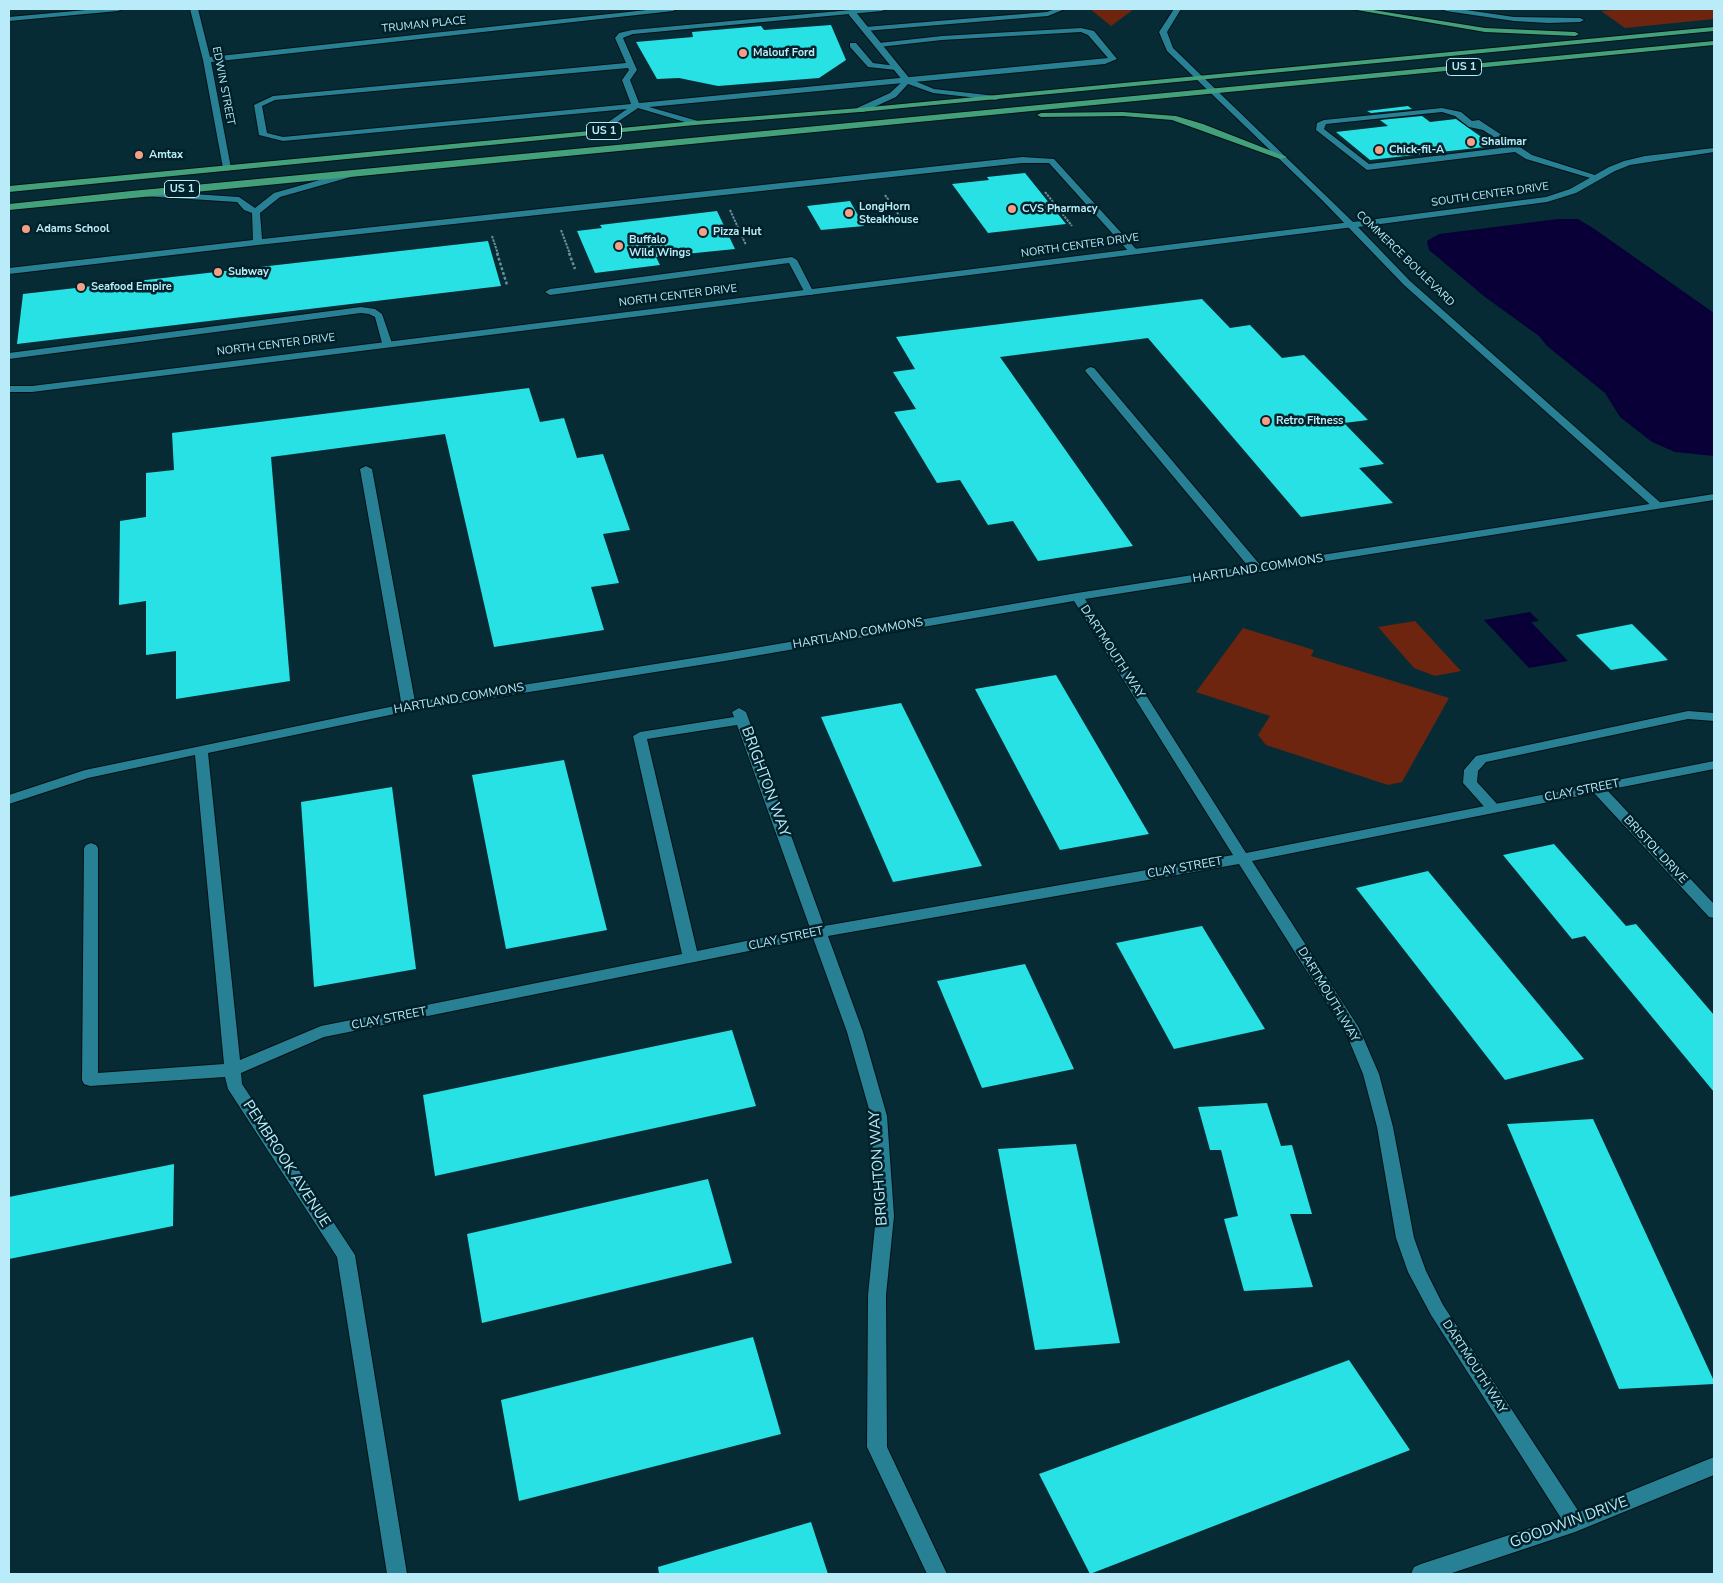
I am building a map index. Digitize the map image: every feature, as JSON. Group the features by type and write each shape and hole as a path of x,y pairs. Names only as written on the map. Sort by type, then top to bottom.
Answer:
{"highway":[{"path":"1354,9 1465,28 1520,33 1570,34 1693,31"},
{"name":"US 1","path":"9,189 695,122 996,98 1714,29"},
{"name":"US 1","path":"9,207 1714,42"},
{"path":"932,118 1108,114 1163,117 1192,123 1283,157"}],"street":[{"path":"9,19 118,9"},
{"name":"EDWIN STREET","path":"194,9 207,60 226,168"},
{"name":"TRUMAN PLACE","path":"207,60 673,9"},
{"path":"636,106 626,80 633,70 632,66 619,38 632,32 882,9"},
{"path":"865,29 1048,14 1061,9"},
{"name":"COMMERCE BOULEVARD","path":"1187,9 1176,12 1164,27 1164,37 1170,49 1283,157 1407,283 1658,506"},
{"path":"1446,9 1514,19 1580,20"},
{"path":"842,20 852,13"},
{"path":"852,13 907,81 933,90 996,98"},
{"path":"632,66 273,98 258,105 263,134 283,139 1106,62 1112,59 1091,33 1080,30 942,38 880,46"},
{"path":"850,45 871,65 896,68"},
{"path":"860,110 893,95 907,81"},
{"path":"636,106 695,122"},
{"path":"600,132 636,106"},
{"path":"1516,149 1367,167 1320,130 1320,125 1324,122 1442,110 1458,114 1472,124 1535,159 1597,177"},
{"name":"SOUTH CENTER DRIVE","path":"1351,225 1547,199 1572,191 1620,166 1636,161 1714,150"},
{"path":"9,271 258,242 1022,160 1051,161 1133,252"},
{"path":"256,212 277,195 356,172"},
{"path":"131,194 239,200 256,212"},
{"path":"256,212 258,242"},
{"name":"NORTH CENTER DRIVE","path":"9,390 32,389 387,343 809,293 1351,225"},
{"path":"550,292 792,260 809,293"},
{"path":"9,356 361,310 372,311 379,316 387,343"},
{"path":"1090,370 1257,569"},
{"path":"366,469 410,707"},
{"name":"HARTLAND COMMONS","path":"9,800 85,774 410,707 725,657 1077,597 1714,497"},
{"name":"DARTMOUTH WAY","path":"1077,597 1353,1032 1371,1074 1385,1127 1405,1238 1417,1272 1437,1310 1575,1523"},
{"path":"1494,808 1470,783 1471,770 1481,759 1688,715 1714,717"},
{"name":"BRIGHTON WAY","path":"691,959 640,736 741,716 855,1032 879,1116 885,1216 877,1295 877,1447 937,1574"},
{"name":"PEMBROOK AVENUE","path":"201,750 234,1085 346,1255 397,1574"},
{"name":"CLAY STREET","path":"91,848 90,1080 232,1070 321,1032 818,932 1243,858 1714,764"},
{"name":"BRISTOL DRIVE","path":"1597,788 1714,913"},
{"name":"GOODWIN DRIVE","path":"1421,1574 1575,1523 1714,1466"}],"path":[{"path":"881,190 905,224"},
{"path":"1045,192 1072,226"},
{"path":"728,206 748,249"},
{"path":"559,226 576,271"},
{"path":"491,233 507,285"}],"shaded area":[{"path":"1090,9 1134,9 1111,26"},
{"path":"1626,9 1714,9 1714,19 1625,28 1601,11"},
{"path":"1558,219 1578,219 1593,228 1714,313 1714,456 1675,452 1652,442 1620,417 1605,393 1547,346 1539,336 1485,297 1429,250 1427,241 1439,234"},
{"path":"1530,612 1539,621 1531,622 1568,661 1529,668 1484,620"},
{"path":"1415,621 1461,671 1435,676 1414,668 1378,627"},
{"path":"1243,628 1314,650 1311,656 1449,698 1402,782 1388,785 1266,745 1258,735 1270,716 1196,692"}],"building":[{"name":"Malouf Ford","path":"831,25 846,60 819,78 718,86 679,78 657,79 636,42 693,37 692,32 761,26 764,30"},
{"path":"1408,106 1412,109 1371,113 1367,111"},
{"path":"1422,116 1430,122 1456,119 1494,146 1370,160 1336,132 1388,126 1380,120"},
{"name":"CVS Pharmacy","path":"1025,173 1066,224 988,233 952,184 989,180 987,177"},
{"path":"850,201 864,226 821,230 807,206"},
{"path":"717,211 735,249 656,257 660,265 595,273 577,231 602,228 600,225"},
{"path":"488,241 501,286 17,344 23,294"},
{"path":"1202,299 1230,328 1250,325 1282,358 1304,355 1368,420 1344,423 1384,464 1359,468 1393,503 1301,517 1148,338 1000,357 1133,546 1038,561 1013,521 988,525 960,480 937,483 894,412 916,409 893,372 915,369 896,337"},
{"path":"529,388 540,422 564,418 577,458 603,454 630,530 603,534 619,583 591,587 604,630 494,647 445,434 271,457 290,681 176,699 176,651 146,655 146,601 119,605 120,521 146,517 146,473 174,470 172,433"},
{"path":"1632,624 1668,660 1611,670 1576,635"},
{"path":"1056,675 1149,834 1060,850 975,689"},
{"path":"901,703 982,866 893,882 821,717"},
{"path":"564,760 607,930 506,949 472,775"},
{"path":"392,787 416,969 314,987 301,802"},
{"path":"1554,844 1626,926 1636,924 1714,1015 1714,1092 1585,936 1572,939 1503,855"},
{"path":"1428,871 1584,1059 1505,1080 1356,888"},
{"path":"1202,926 1265,1029 1174,1049 1116,943"},
{"path":"1025,964 1074,1069 982,1088 937,981"},
{"path":"732,1030 756,1106 435,1176 423,1095"},
{"path":"1267,1103 1281,1146 1292,1145 1312,1214 1290,1214 1313,1287 1244,1291 1224,1219 1238,1216 1221,1150 1210,1150 1198,1107"},
{"path":"1593,1119 1714,1384 1619,1389 1507,1124"},
{"path":"1076,1144 1120,1343 1035,1350 998,1149"},
{"path":"174,1164 173,1226 9,1259 9,1197"},
{"path":"708,1179 732,1263 482,1323 467,1234"},
{"path":"753,1337 781,1434 519,1501 501,1400"},
{"path":"1349,1360 1410,1450 1090,1574 1039,1474"},
{"path":"811,1522 828,1574 659,1574 658,1567"}],"place":[{"name":"Malouf Ford","path":"743,53"},
{"name":"Shalimar","path":"1471,142"},
{"name":"Chick-fil-A","path":"1379,150"},
{"name":"Amtax","path":"139,155"},
{"name":"CVS Pharmacy","path":"1012,209"},
{"name":"LongHorn Steakhouse","path":"849,213"},
{"name":"Adams School","path":"26,229"},
{"name":"Pizza Hut","path":"703,232"},
{"name":"Buffalo Wild Wings","path":"619,246"},
{"name":"Subway","path":"218,272"},
{"name":"Seafood Empire","path":"81,287"},
{"name":"Retro Fitness","path":"1266,421"}]}
